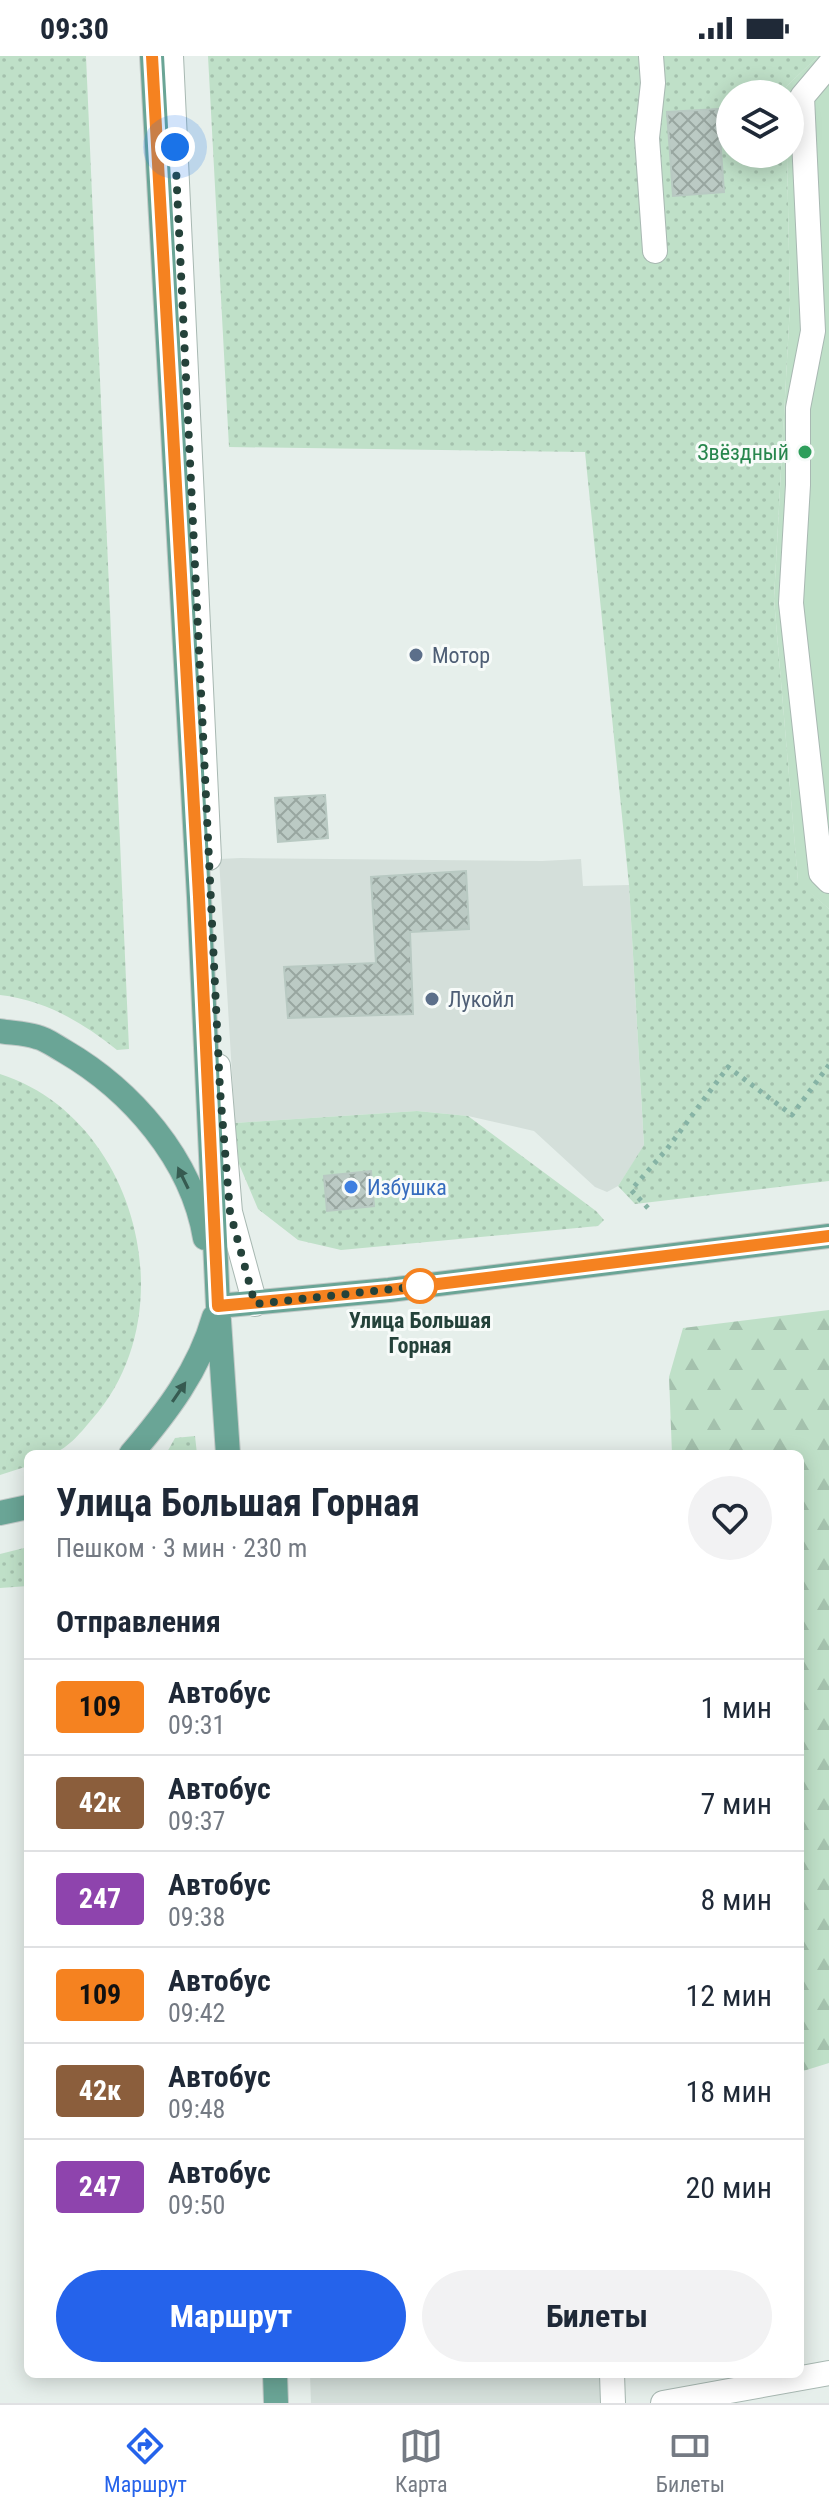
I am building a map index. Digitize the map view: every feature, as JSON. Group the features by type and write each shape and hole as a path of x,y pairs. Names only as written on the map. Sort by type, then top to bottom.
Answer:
{"main road":[{"path":"152,56 228,1450"},
{"path":"0,1031 39,1037 94,1069 139,1112 162,1140 183,1175 202,1222 218,1306 196,1366 134,1450"},
{"path":"218,1306 829,1236"},
{"path":"0,1513 24,1508"},
{"path":"275,2378 276,2403"}],"street":[{"path":"171,56 220,1090 230,1212 255,1304"},
{"path":"651,56 653,83 647,138 655,251"},
{"path":"829,65 802,97 813,331 798,408 798,485 791,603 821,873 829,881"},
{"path":"804,2378 829,2373"},
{"path":"612,2378 613,2403"},
{"path":"663,2403 801,2378"}],"path":[{"path":"648,1208 631,1190 667,1149 728,1067 792,1115 829,1065"}],"shaded area":[{"name":"Лукойл","path":"219,859 581,859 583,886 629,885 644,1146 618,1186 607,1192 595,1187 534,1131 468,1116 417,1111 235,1123"},
{"path":"310,2378 607,2378 609,2403 311,2403"}],"green space":[{"path":"0,56 86,56 129,1049 117,1050 90,1030 48,1007 0,995"},
{"path":"208,56 818,56 793,80 716,80 716,168 787,168 790,305 774,599 798,881 829,909 829,1181 635,1204 618,1186 644,1145 629,885 585,452 229,447"},
{"name":"Звёздный","path":"818,56 829,56 829,909 798,882 774,599 790,305 787,168 804,168 804,80 793,80"},
{"path":"0,1074 47,1097 85,1131 114,1174 133,1222 141,1273 137,1325 122,1374 93,1418 61,1450 24,1450 24,1467 0,1475"},
{"path":"417,1111 468,1116 604,1220 598,1226 341,1250 298,1240 258,1209 239,1164 235,1123"},
{"path":"829,1310 829,2063 804,2071 804,1450 672,1450 669,1377 683,1328"},
{"path":"195,1436 197,1450 168,1450 175,1438"},
{"path":"24,1548 24,1586 0,1588 0,1554"}],"building":[{"path":"716,109 716,168 722,168 724,192 673,196 667,112"},
{"path":"325,795 328,838 278,842 275,798"},
{"path":"466,871 469,929 410,932 413,1014 288,1018 284,967 376,963 371,877"},
{"path":"371,1171 374,1206 327,1211 324,1176"}],"bus line":[{"name":"109","path":"152,56 199,897 218,1306 389,1290 829,1236"}],"place":[{"name":"Звёздный","path":"805,452"},
{"name":"Мотор","path":"416,655"},
{"name":"Лукойл","path":"432,999"},
{"name":"Избушка","path":"351,1187"},
{"name":"Улица Большая Горная","path":"420,1286"}],"route":[{"path":"175,147 220,1090 230,1212 255,1304 420,1286"}]}
